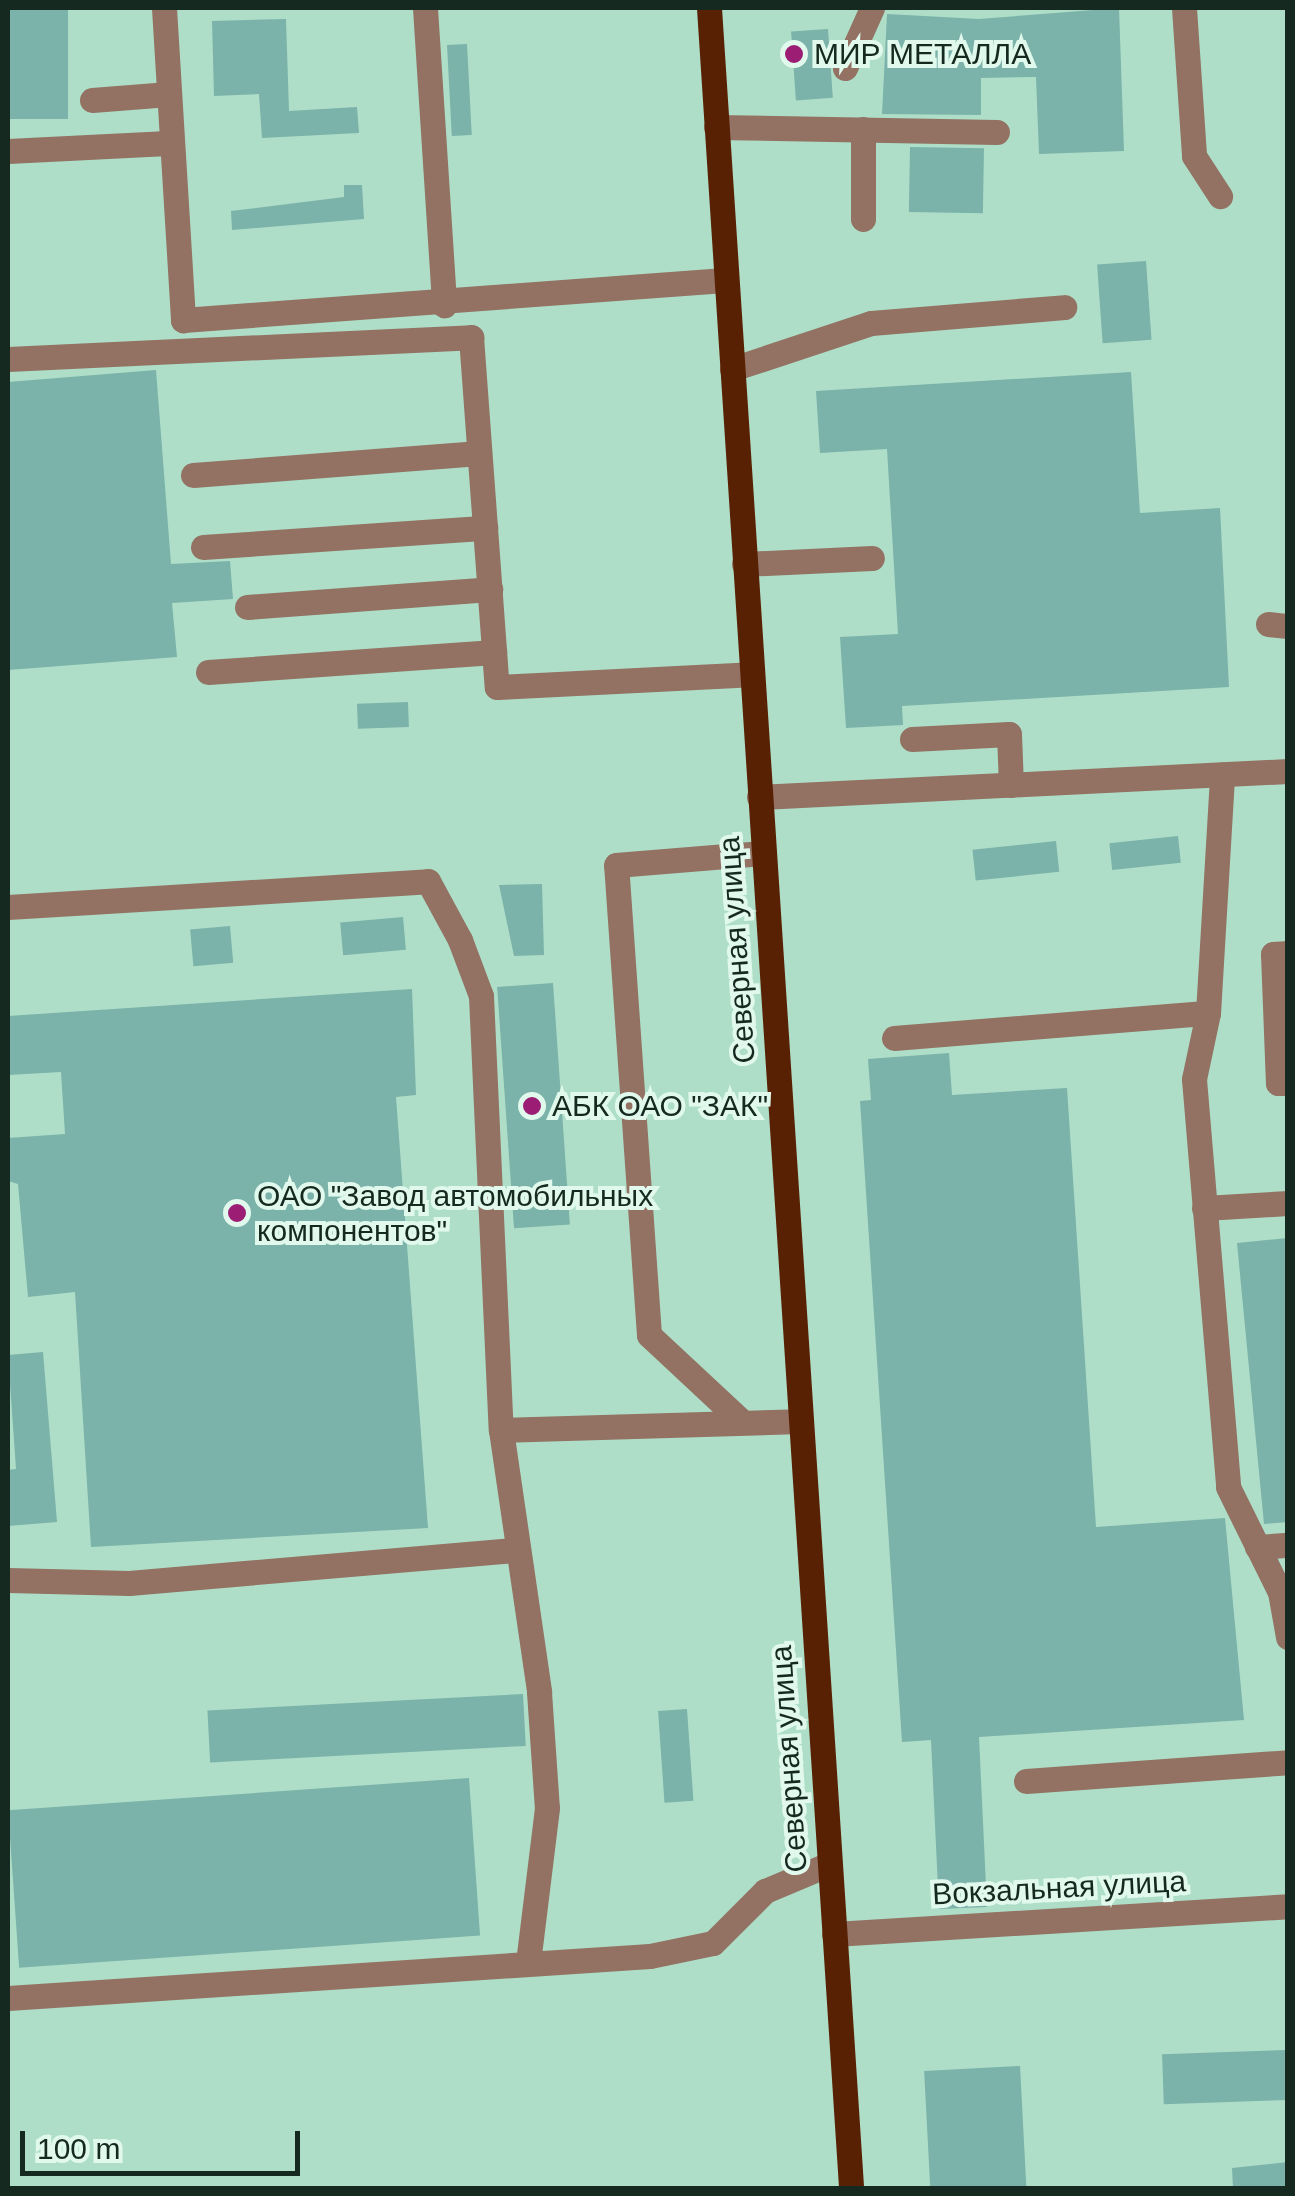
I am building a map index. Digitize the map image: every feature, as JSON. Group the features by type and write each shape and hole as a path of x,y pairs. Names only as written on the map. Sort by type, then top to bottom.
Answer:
{"main road":[{"name":"Северная улица","path":"709,8 850,2188"}],"street":[{"path":"164,8 168,143 184,320 444,305 726,280"},
{"path":"425,8 444,305"},
{"path":"845,68 872,8"},
{"path":"1184,8 1194,156 1220,196"},
{"path":"92,100 169,94"},
{"path":"716,127 997,132"},
{"path":"863,130 863,219"},
{"path":"8,151 168,143"},
{"path":"732,369 871,323 1064,307"},
{"path":"8,359 471,337 497,687 751,674"},
{"path":"193,475 480,453"},
{"path":"203,548 485,528"},
{"path":"744,564 872,558"},
{"path":"247,607 490,588"},
{"path":"208,672 494,652"},
{"path":"912,739 1009,734 1010,785"},
{"path":"760,798 1288,771"},
{"path":"1222,774 1208,1012 1194,1079 1228,1487 1280,1592 1288,1637"},
{"path":"740,1419 649,1336 616,866 763,854"},
{"path":"8,908 428,881 481,996 501,1430 513,1550 539,1692 547,1808 528,1962"},
{"path":"1288,953 1273,954 1278,1083 1288,1082"},
{"path":"894,1038 1208,1012"},
{"path":"1204,1208 1288,1204"},
{"path":"501,1430 740,1419 800,1421"},
{"path":"1258,1547 1288,1544"},
{"path":"8,1580 130,1583 513,1550"},
{"path":"1026,1781 1288,1762"},
{"path":"8,1998 528,1962 713,1943 765,1891 828,1864"},
{"name":"Вокзальная улица","path":"834,1934 1288,1906"}],"building":[{"path":"8,8 68,8 68,119 8,119"},
{"path":"1119,8 1124,151 1039,154 1036,77 981,78 981,115 882,114 887,14 979,19"},
{"path":"286,19 289,111 357,107 359,133 262,138 259,94 214,96 212,21"},
{"path":"828,29 833,98 796,100 791,32"},
{"path":"467,44 472,135 452,136 447,45"},
{"path":"910,147 984,148 983,213 909,212"},
{"path":"344,185 362,185 364,219 232,230 231,211 344,197"},
{"path":"1146,261 1152,340 1103,343 1097,264"},
{"path":"156,370 171,564 230,561 233,599 172,603 177,657 8,670 8,382"},
{"path":"1131,372 1140,513 1220,508 1229,687 902,706 903,725 846,728 840,637 898,634 887,449 820,453 816,391"},
{"path":"408,702 409,727 358,729 357,704"},
{"path":"1178,836 1181,863 1112,870 1109,843"},
{"path":"1056,841 1059,872 976,881 972,850"},
{"path":"542,884 544,955 514,956 499,885"},
{"path":"403,917 406,950 343,955 340,922"},
{"path":"230,926 233,963 193,966 190,929"},
{"name":"АБК ОАО \"ЗАК\"","path":"553,983 570,1224 514,1228 497,987"},
{"name":"ОАО \"Завод автомобильных компонентов\"","path":"412,989 416,1095 396,1097 428,1528 91,1547 75,1292 28,1297 18,1184 8,1181 8,1138 65,1134 61,1072 8,1075 8,1016"},
{"path":"949,1053 952,1095 1067,1088 1096,1527 1225,1518 1244,1720 979,1737 987,1907 939,1909 931,1740 902,1742 860,1101 871,1100 868,1059"},
{"path":"1288,1238 1288,1522 1264,1524 1237,1243"},
{"path":"43,1352 57,1522 8,1526 8,1470 16,1469 8,1355"},
{"path":"523,1694 526,1746 210,1762 207,1711"},
{"path":"687,1709 693,1801 664,1803 658,1711"},
{"path":"469,1778 480,1936 19,1968 8,1810"},
{"path":"1286,2050 1288,2100 1164,2104 1162,2054"},
{"path":"1020,2066 1026,2188 930,2188 924,2071"},
{"path":"1288,2162 1288,2188 1233,2188 1232,2168"}],"place":[{"name":"МИР МЕТАЛЛА","path":"794,54"},
{"name":"АБК ОАО \"ЗАК\"","path":"532,1106"},
{"name":"ОАО \"Завод автомобильных компонентов\"","path":"237,1213"}]}
